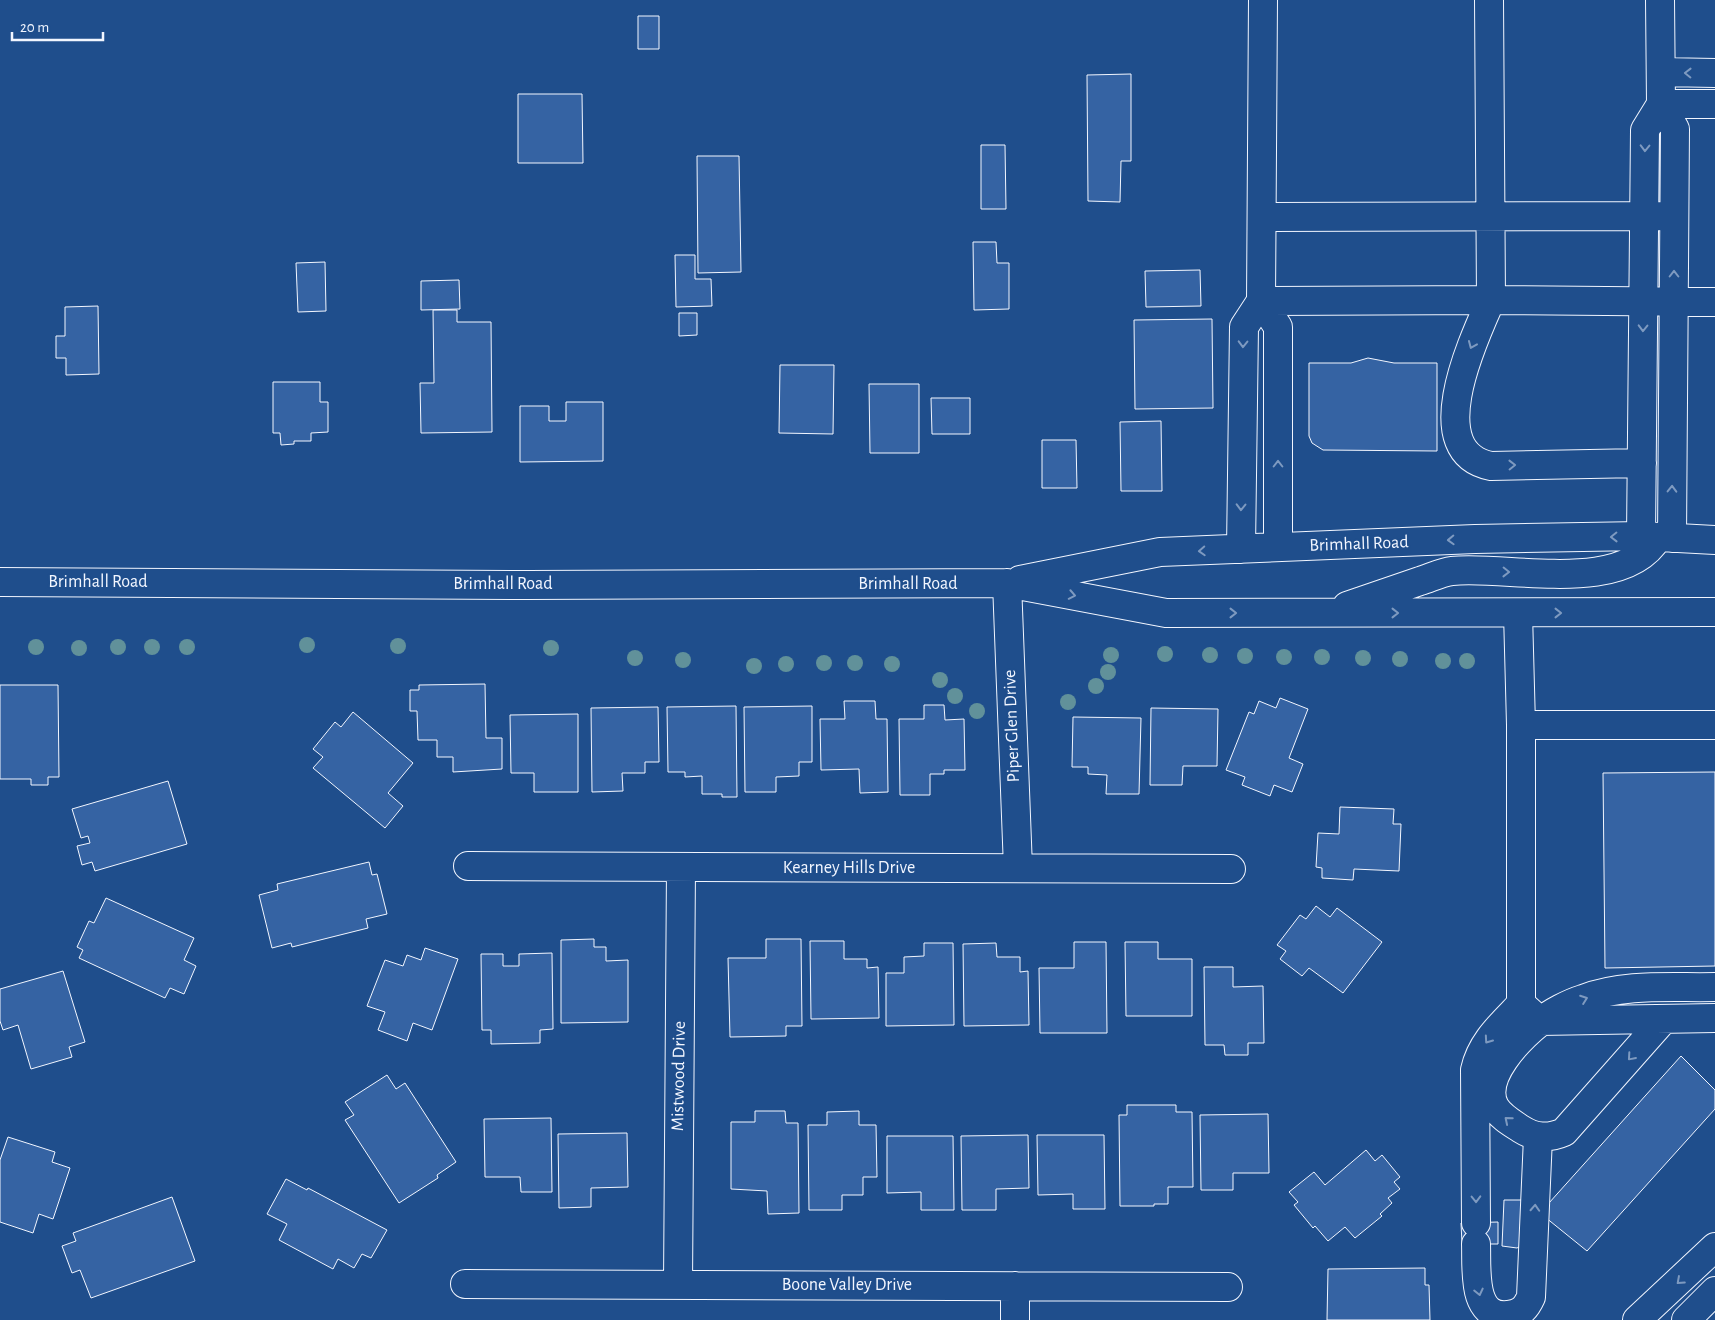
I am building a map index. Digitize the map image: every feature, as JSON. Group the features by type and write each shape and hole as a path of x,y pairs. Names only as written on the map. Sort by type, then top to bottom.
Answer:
{"street":[{"path":"1241,549 1244,327 1261,300 1263,0"},
{"path":"1489,0 1491,300 1464,362 1458,385 1456,424 1461,442 1468,454 1478,463 1491,466 1642,462"},
{"path":"1325,614 1451,570 1550,572 1612,569 1637,559 1651,548 1657,537 1674,302 1675,129 1661,104 1660,0"},
{"path":"1661,72 1715,73"},
{"path":"1661,104 1715,104"},
{"path":"1657,537 1642,462 1643,302 1645,130 1661,104"},
{"path":"1263,217 1491,218 1674,216"},
{"path":"1261,300 1715,302"},
{"path":"1261,300 1278,327 1278,547"},
{"name":"Brimhall Road","path":"1007,583 1160,552 1475,539 1657,537 1715,540"},
{"name":"Brimhall Road","path":"0,582 508,585 1007,583 1166,613 1715,612"},
{"name":"Piper Glen Drive","path":"1007,583 1018,868"},
{"path":"1518,613 1530,1012 1502,1061 1492,1094 1495,1106 1508,1121 1538,1137 1553,1137 1564,1132 1663,1020"},
{"path":"1521,725 1715,725"},
{"name":"Kearney Hills Drive","path":"468,866 1231,869"},
{"name":"Mistwood Drive","path":"678,1285 680,867"},
{"path":"1538,1137 1531,1297 1523,1310 1516,1314 1502,1316 1488,1310 1482,1302 1478,1289 1475,1070 1477,1059 1488,1039 1530,1012 1583,998 1624,989 1715,987"},
{"path":"1530,1012 1663,1020 1715,1018"},
{"path":"1637,1320 1715,1247"},
{"name":"Boone Valley Drive","path":"465,1284 1228,1287"},
{"path":"1015,1286 1015,1320"},
{"path":"1686,1320 1715,1291"}],"building":[{"path":"638,16 659,16 659,49 638,49"},
{"path":"1131,74 1131,161 1121,161 1120,202 1088,201 1087,75"},
{"path":"518,94 582,94 583,163 518,163"},
{"path":"981,145 1005,145 1006,209 981,209"},
{"path":"697,156 739,156 741,272 698,273"},
{"path":"973,242 996,242 997,263 1009,263 1009,309 974,310"},
{"path":"675,255 695,255 695,279 711,279 712,306 676,307"},
{"path":"325,262 326,311 298,312 296,263"},
{"path":"1200,270 1201,306 1146,307 1145,271"},
{"path":"459,280 460,309 421,310 421,281"},
{"path":"98,306 99,374 66,375 66,358 56,358 56,336 65,336 65,307"},
{"path":"433,310 457,310 457,322 491,322 492,432 421,433 420,383 434,383"},
{"path":"679,313 697,313 697,335 679,336"},
{"path":"1212,319 1213,408 1135,409 1134,320"},
{"path":"1368,358 1394,363 1437,363 1437,451 1323,450 1312,443 1309,436 1309,363 1351,363"},
{"path":"780,365 834,365 833,434 779,433"},
{"path":"273,382 320,382 320,402 328,402 328,432 311,433 311,441 294,441 294,444 281,445 280,433 273,433"},
{"path":"869,384 919,384 919,453 870,453"},
{"path":"931,398 970,398 970,434 932,434"},
{"path":"566,402 603,402 603,461 520,462 520,406 549,406 549,421 566,421"},
{"path":"1161,421 1162,491 1121,491 1120,422"},
{"path":"1042,440 1076,440 1077,488 1042,488"},
{"path":"485,684 486,738 502,738 502,769 453,772 453,757 437,757 437,740 418,740 417,711 410,711 410,690 419,690 419,685"},
{"path":"0,685 58,685 59,777 48,777 48,785 31,785 31,779 0,779"},
{"path":"1280,698 1308,709 1289,758 1303,764 1292,792 1274,785 1270,796 1242,785 1245,777 1226,770 1249,712 1254,714 1259,701 1276,708"},
{"path":"844,701 875,701 876,719 887,719 888,792 860,793 859,769 821,770 820,719 845,719"},
{"path":"924,705 944,705 945,720 964,719 965,770 944,770 944,774 930,774 930,795 900,795 899,719 924,719"},
{"path":"736,706 737,797 722,797 722,794 702,794 702,776 685,777 685,772 668,772 667,707"},
{"path":"812,706 812,762 799,762 799,776 776,777 776,792 745,792 744,707"},
{"path":"658,707 659,762 645,762 645,773 622,773 623,791 592,792 591,708"},
{"path":"1151,708 1218,709 1217,766 1183,766 1182,785 1150,785"},
{"path":"353,712 413,763 388,793 403,806 385,828 313,768 323,757 313,749 335,722 341,727"},
{"path":"578,714 578,792 534,792 534,773 511,773 510,715"},
{"path":"1073,717 1141,718 1139,794 1106,794 1107,775 1088,774 1088,767 1072,767"},
{"path":"1715,772 1715,966 1605,968 1603,773"},
{"path":"168,781 187,844 95,871 92,862 82,865 77,846 90,843 88,836 81,838 72,809"},
{"path":"1340,807 1394,809 1393,824 1401,824 1399,871 1354,869 1353,880 1322,878 1322,868 1316,867 1318,833 1339,834"},
{"path":"369,862 372,875 377,874 387,914 366,919 368,928 292,947 291,943 272,948 259,895 278,890 277,884"},
{"path":"106,898 194,938 184,960 196,966 184,994 170,988 165,998 79,958 83,950 77,947 89,921 94,923"},
{"path":"1316,906 1330,917 1337,908 1382,942 1343,993 1309,968 1302,976 1280,959 1286,951 1277,945 1300,915 1306,919"},
{"path":"594,939 594,947 606,947 606,961 628,960 628,1022 561,1023 561,940"},
{"path":"766,939 801,939 802,1026 786,1026 786,1036 730,1037 728,958 766,958"},
{"path":"810,941 844,941 844,959 867,959 867,968 878,967 879,1018 811,1019"},
{"path":"1074,942 1106,942 1107,1033 1040,1033 1039,968 1074,968"},
{"path":"1125,942 1158,942 1158,959 1192,959 1192,1016 1126,1016"},
{"path":"924,943 953,943 954,1025 886,1026 886,973 904,973 904,957 924,956"},
{"path":"996,943 997,957 1020,957 1020,972 1028,971 1029,1025 964,1026 963,944"},
{"path":"425,948 458,959 432,1030 413,1023 407,1041 378,1030 385,1012 367,1006 385,960 403,966 407,955 421,960"},
{"path":"552,953 553,1029 540,1030 540,1043 491,1044 491,1030 482,1030 481,954 503,954 503,966 519,966 519,954"},
{"path":"1204,967 1233,967 1233,987 1263,986 1264,1043 1248,1043 1248,1055 1225,1055 1224,1045 1205,1045"},
{"path":"63,971 85,1042 69,1047 72,1057 31,1069 18,1025 3,1030 0,1021 0,989"},
{"path":"1681,1056 1715,1090 1715,1109 1587,1251 1540,1213"},
{"path":"387,1075 396,1089 405,1083 456,1162 437,1175 438,1178 399,1203 345,1120 354,1115 345,1102"},
{"path":"1127,1105 1176,1105 1176,1112 1192,1112 1193,1187 1168,1187 1168,1204 1120,1206 1119,1115 1127,1115"},
{"path":"755,1111 785,1111 786,1123 798,1123 799,1213 768,1214 767,1191 731,1189 731,1122 755,1122"},
{"path":"859,1111 859,1125 876,1125 877,1177 863,1177 863,1195 842,1195 842,1210 809,1210 808,1125 827,1125 827,1112"},
{"path":"1268,1114 1269,1173 1233,1173 1233,1190 1201,1190 1200,1115"},
{"path":"551,1118 552,1192 521,1192 520,1177 485,1177 484,1119"},
{"path":"627,1133 628,1187 591,1188 591,1207 559,1208 558,1134"},
{"path":"1028,1135 1029,1188 996,1189 996,1210 962,1210 961,1136"},
{"path":"1037,1135 1104,1135 1105,1209 1073,1209 1073,1194 1038,1195"},
{"path":"887,1136 953,1136 954,1210 921,1210 921,1192 887,1193"},
{"path":"8,1137 55,1152 52,1162 70,1168 53,1219 39,1214 33,1233 0,1222 0,1160"},
{"path":"1366,1150 1375,1161 1382,1155 1400,1177 1394,1182 1400,1189 1388,1198 1392,1203 1380,1214 1382,1216 1355,1238 1345,1227 1328,1241 1315,1226 1313,1228 1294,1205 1298,1202 1289,1192 1314,1172 1325,1185"},
{"path":"286,1179 307,1190 308,1188 387,1230 371,1258 362,1254 354,1268 338,1259 333,1269 279,1240 287,1224 267,1214"},
{"path":"172,1197 195,1261 91,1298 80,1270 72,1273 62,1246 76,1241 73,1233"},
{"path":"1504,1200 1522,1200 1521,1246 1517,1248 1502,1246"},
{"path":"1498,1222 1498,1244 1462,1244 1461,1223"},
{"path":"1425,1268 1425,1285 1429,1285 1430,1320 1327,1320 1328,1269"}]}
